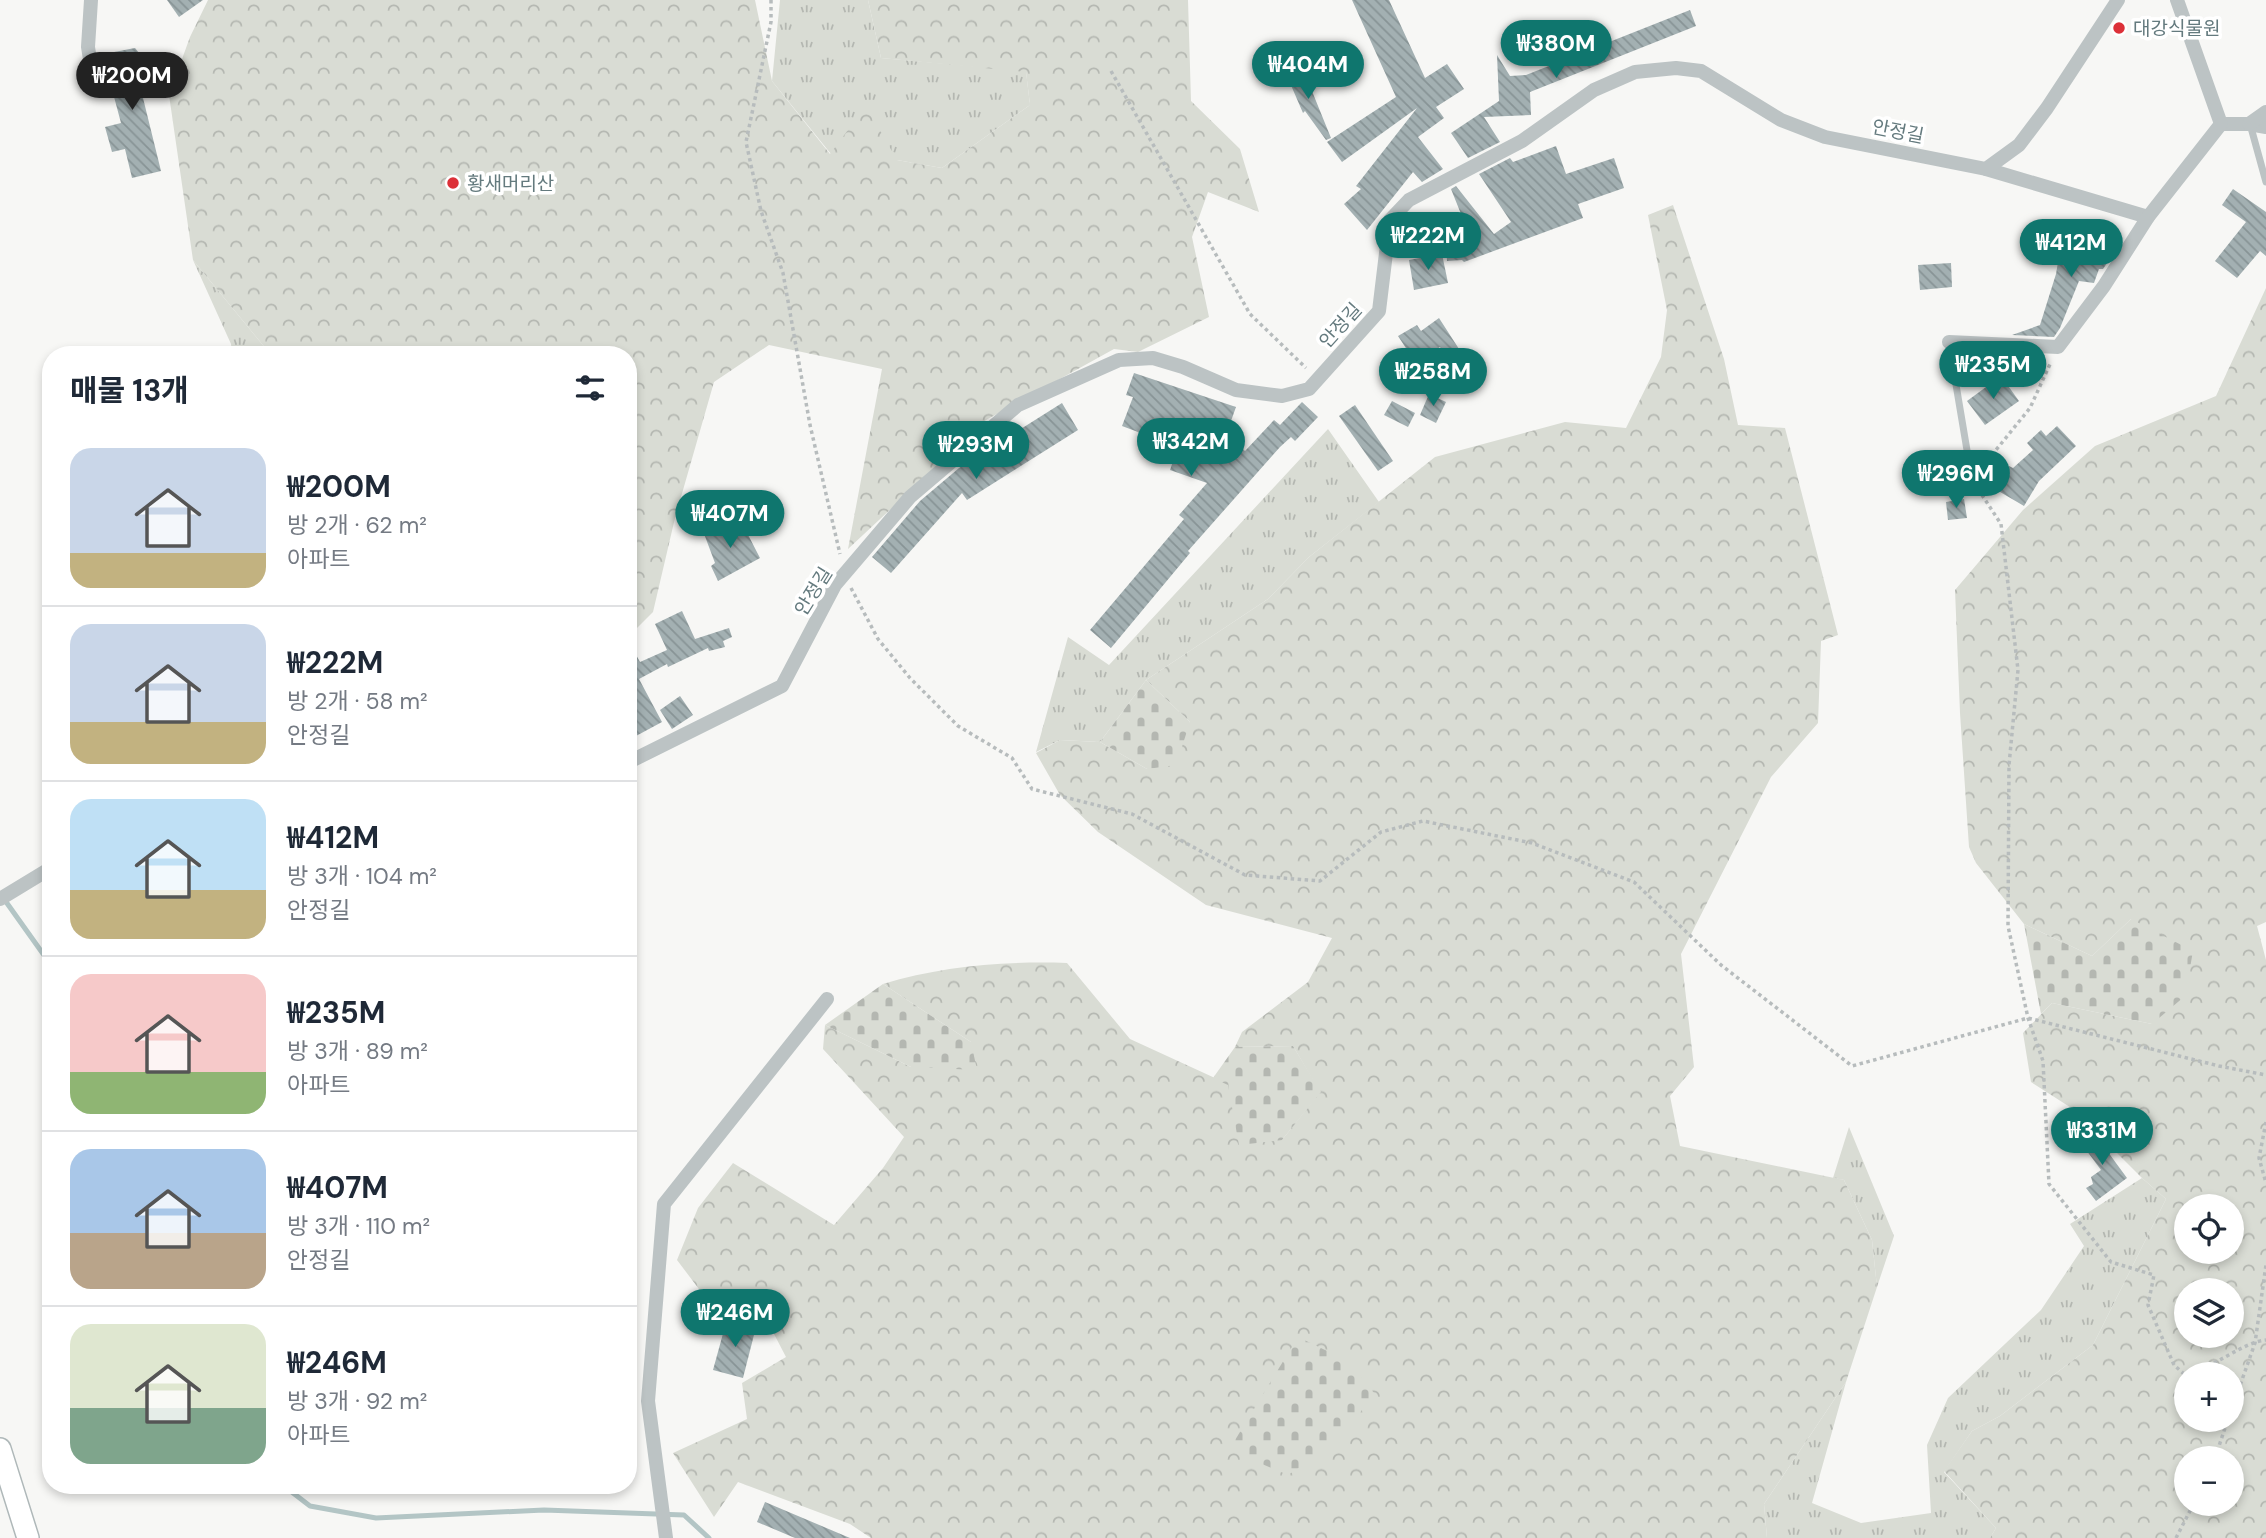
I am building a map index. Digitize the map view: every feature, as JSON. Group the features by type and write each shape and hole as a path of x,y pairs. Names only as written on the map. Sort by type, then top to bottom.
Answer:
{"main road":[{"path":"0,1449 28,1538"}],"street":[{"path":"91,0 89,47 95,90"},
{"path":"1986,169 2019,145 2047,108 2118,0"},
{"path":"2177,0 2221,124"},
{"name":"안정길","path":"637,758 782,686 835,585 910,497 1018,405 1119,360 1153,358 1183,367 1236,390 1282,397 1309,389 1379,311 1390,220 1409,200 1522,141 1594,90 1635,72 1676,68 1701,72 1781,120 1825,136 1986,169 2148,217"},
{"path":"2249,124 2266,113"},
{"path":"2221,124 2266,127"},
{"path":"1949,342 2058,347 2104,286 2148,217 2221,124"},
{"path":"4,897 42,874"},
{"path":"666,1538 648,1401 664,1204 827,999"}],"lane":[{"path":"2249,124 2266,182"},
{"path":"1949,342 1972,480"}],"path":[{"path":"771,0 771,23 746,142 761,211 783,273 810,425 845,575 878,639 910,678 958,726 1012,758 1032,789 1132,814 1245,875 1320,881 1381,832 1423,821 1532,842 1634,882 1721,965 1852,1066 2028,1018 2266,1075"},
{"path":"1111,71 1250,314 1317,379"},
{"path":"2058,347 2030,408 1972,480 2001,524 2018,670 2009,765 2008,926 2028,1018 2043,1061 2049,1184 2111,1262 2154,1275 2148,1305 2175,1365 2184,1374 2200,1371 2266,1340"},
{"path":"2266,1122 2259,1158 2266,1183"},
{"path":"2244,1374 2255,1343 2266,1265"},
{"path":"2176,1538 2187,1516"}],"green space":[{"path":"208,0 755,0 772,81 830,154 866,106 897,160 942,168 1030,105 1026,72 881,58 868,0 1188,0 1191,101 1240,149 1259,212 1208,192 1192,237 1209,317 1138,352 1114,349 986,420 848,549 882,369 769,345 714,382 675,518 653,612 637,628 637,346 264,346 193,260 169,95 190,37"},
{"path":"780,0 868,0 881,58 1026,71 1030,105 942,168 897,160 831,154 772,81"},
{"path":"1673,205 1724,359 1738,425 1785,428 1838,635 1821,641 1818,723 1771,777 1681,954 1694,1067 1670,1096 1680,1146 1844,1180 1872,1240 1877,1287 1846,1382 1764,1504 1767,1538 871,1538 850,1524 738,1482 714,1517 673,1453 747,1419 742,1383 786,1357 762,1311 711,1305 677,1260 698,1208 733,1163 834,1225 883,1168 904,1137 823,1049 825,1025 911,1067 971,1042 883,984 974,966 1067,963 1130,1039 1228,1084 1282,1140 1320,1092 1293,1046 1235,1047 1242,1032 1308,982 1332,938 1206,905 1098,832 1060,795 1036,753 1060,740 1100,742 1147,769 1190,722 1146,680 1268,599 1309,557 1435,457 1565,422 1626,428 1661,357 1667,310 1648,215"},
{"path":"193,260 264,346 231,344"},
{"path":"2266,288 2266,922 2257,926 2266,960 2266,1538 1990,1538 1996,1528 1944,1471 1972,1431 2000,1416 2093,1345 2166,1199 2073,1109 2031,1082 2023,1033 2052,1003 2152,1024 2131,919 2092,956 2024,924 1976,863 1969,847 1955,590 2023,510 2095,446 2216,396"},
{"path":"1328,429 1379,502 1309,557 1268,599 1146,680 1100,742 1060,740 1036,752 1068,637 1109,665"},
{"path":"1146,680 1190,722 1176,765 1147,769 1100,742"},
{"path":"2131,919 2193,951 2185,996 2152,1024 2052,1003 2041,1014 2024,924 2092,956"},
{"path":"883,984 971,1042 977,1070 911,1067 825,1025"},
{"path":"1293,1046 1321,1092 1282,1140 1239,1145 1228,1085 1213,1078 1235,1047"},
{"path":"1849,1127 1894,1236 1877,1287 1872,1240 1844,1180 1833,1178"},
{"path":"2142,1178 2166,1199 2093,1345 2000,1416 1972,1431 1944,1472 1996,1528 1990,1538 1767,1538 1764,1504 1846,1382 1812,1503 1861,1523 1931,1513 1927,1445 1948,1398 2041,1310 2084,1246 2070,1224"},
{"path":"1298,1337 1350,1362 1374,1393 1340,1441 1288,1475 1229,1450"}],"building":[{"path":"167,0 203,0 179,17"},
{"path":"1352,0 1389,0 1425,78 1447,64 1464,89 1436,107 1444,118 1418,137 1443,169 1422,182 1413,172 1367,230 1344,204 1361,189 1356,186 1417,108 1342,162 1327,142 1396,97"},
{"path":"1690,10 1696,26 1530,92 1531,115 1484,117 1500,142 1468,158 1451,133 1499,101 1497,55 1510,76 1526,75"},
{"path":"135,48 145,60 150,82 143,98 161,171 132,178 125,149 112,152 105,127 121,123 113,93 109,94 104,69 112,67 109,53"},
{"path":"1303,69 1331,138 1326,140 1305,111 1303,113 1287,76"},
{"path":"1556,146 1566,174 1614,158 1624,188 1578,204 1583,218 1464,262 1447,261 1445,220 1463,219 1451,189 1456,186 1494,234 1511,222 1479,174 1510,158 1513,162"},
{"path":"2233,189 2266,212 2266,256 2260,251 2237,278 2215,261 2246,222 2222,205"},
{"path":"2063,233 2117,243 2116,250 2103,269 2099,269 2094,283 2079,281 2054,337 2012,335 2040,325 2056,274"},
{"path":"1442,254 1448,283 1414,290 1409,260"},
{"path":"1951,263 1952,287 1920,290 1918,265"},
{"path":"1439,318 1459,349 1447,357 1440,347 1415,362 1398,336 1417,325 1421,331"},
{"path":"1134,373 1236,407 1226,435 1245,451 1274,420 1280,425 1302,402 1318,417 1295,441 1291,437 1280,447 1188,551 1190,553 1111,648 1090,630 1184,519 1179,515 1207,483 1170,470 1178,447 1122,426 1133,397 1126,395"},
{"path":"2001,376 2019,401 1985,425 1967,401"},
{"path":"1429,394 1446,402 1436,423 1420,415"},
{"path":"1392,401 1415,413 1408,427 1384,415"},
{"path":"1062,403 1078,430 967,500 962,493 891,573 872,557 920,501 959,468"},
{"path":"1355,405 1393,461 1378,471 1339,416"},
{"path":"2057,426 2076,446 2039,481 2024,506 1995,489 2009,466 2013,468 2033,450 2027,443 2041,430 2046,436"},
{"path":"1964,499 1967,518 1948,520 1946,502"},
{"path":"724,523 728,532 743,525 760,558 718,581 711,566 715,563 703,531"},
{"path":"682,611 695,639 729,628 732,637 723,641 725,647 709,651 708,648 668,667 667,664 639,679 662,722 637,735 637,656 640,662 667,650 655,624"},
{"path":"680,696 693,715 672,729 660,710"},
{"path":"2091,1129 2127,1178 2096,1201 2086,1188 2093,1184 2091,1177 2101,1170 2078,1139"},
{"path":"727,1319 756,1327 743,1378 713,1370"},
{"path":"765,1502 850,1538 795,1538 757,1522"}],"waterway":[{"path":"4,899 42,952"},
{"path":"294,1494 310,1506 376,1518 544,1510 684,1515 709,1538"}],"place":[{"name":"대강식물원","path":"2119,28"},
{"name":"황새머리산","path":"453,183"}]}
